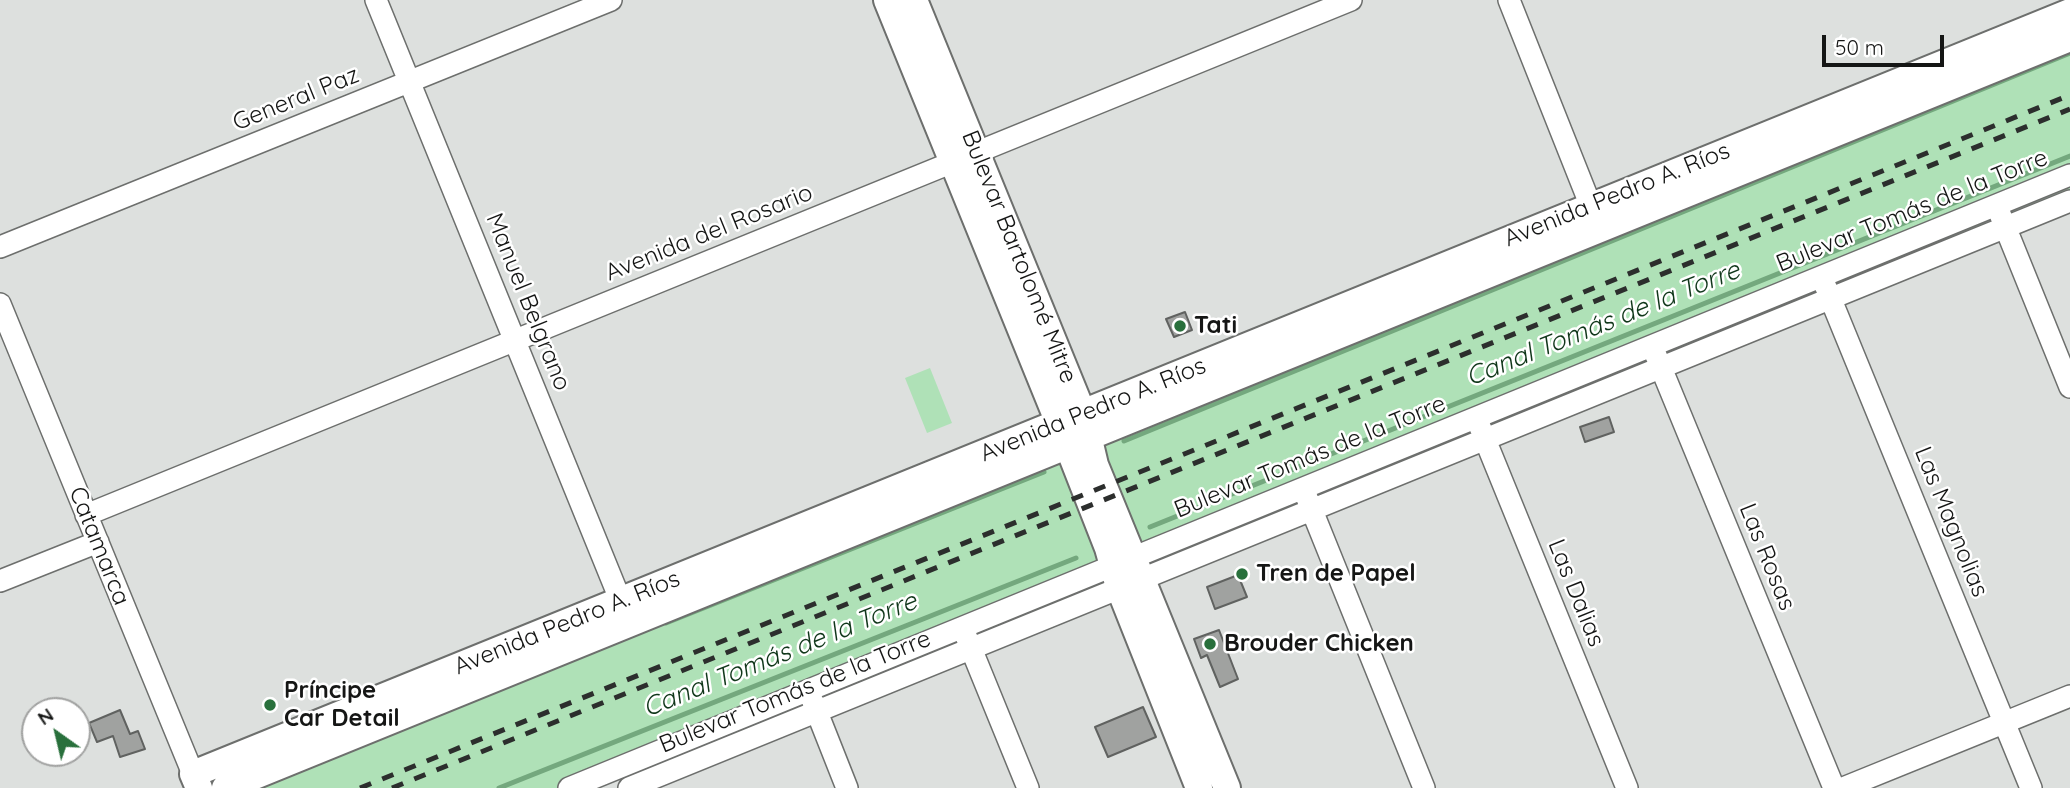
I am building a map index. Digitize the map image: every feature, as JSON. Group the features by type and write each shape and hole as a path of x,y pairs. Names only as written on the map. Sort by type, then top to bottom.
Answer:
{"main road":[{"name":"Bulevar Bartolomé Mitre","path":"887,0 964,157 1075,430 1127,572 1199,788"},
{"name":"Bulevar Bartolomé Mitre","path":"914,0 964,157"},
{"name":"Avenida Pedro A. Ríos","path":"196,781 625,612 1595,217 2070,12"},
{"name":"Avenida Pedro A. Ríos","path":"1595,217 2070,38"},
{"name":"Bulevar Bartolomé Mitre","path":"1127,572 1227,788"},
{"name":"Avenida Pedro A. Ríos","path":"225,788 625,612"}],"street":[{"name":"Manuel Belgrano","path":"376,0 625,612"},
{"name":"General Paz","path":"0,247 611,0"},
{"name":"Avenida del Rosario","path":"86,514 1351,0"},
{"path":"1509,0 1595,217"},
{"name":"Bulevar Tomás de la Torre","path":"1127,572 1311,509 1651,346 2070,175"},
{"name":"Bulevar Tomás de la Torre","path":"569,788 808,690 966,638 1127,572 1303,489 1660,366 2070,201"},
{"path":"1996,205 2070,387"},
{"name":"Las Magnolias","path":"1822,276 2031,788"},
{"name":"Catamarca","path":"0,304 196,781"},
{"name":"Las Rosas","path":"1651,346 1834,788"},
{"name":"Las Dalias","path":"1480,428 1627,788"},
{"path":"1303,489 1424,788"},
{"path":"0,581 97,542"},
{"path":"966,638 1028,788"},
{"name":"Bulevar Tomás de la Torre","path":"629,788 665,781 817,713 966,638"},
{"path":"808,690 847,788"},
{"path":"1843,788 2070,696"},
{"path":"653,754 665,781"}],"green space":[{"path":"2070,12 2070,175 569,788 199,788 193,774"},
{"path":"2070,182 2070,194 2011,214 2010,210"},
{"path":"1984,220 1986,225 1838,284 1837,280"},
{"path":"1815,290 1817,295 1669,354 1668,350"},
{"path":"1642,359 1644,364 1490,426 1489,422"},
{"path":"930,368 952,423 927,433 905,378"},
{"path":"1469,430 1471,435 1325,497 1320,495 1319,490"},
{"path":"1297,500 1299,505 1159,564 1155,562 1154,557"},
{"path":"1098,580 1100,586 982,635 980,630"},
{"path":"949,642 951,646 830,696 829,692"}],"building":[{"name":"Tati","path":"1185,312 1192,330 1174,337 1166,319"},
{"path":"1609,417 1614,432 1585,442 1580,427"},
{"path":"1238,575 1247,597 1215,609 1207,587"},
{"path":"1219,630 1238,679 1220,687 1207,655 1201,658 1194,639"},
{"path":"1143,707 1156,737 1108,757 1095,727"},
{"path":"120,710 130,734 138,731 145,749 120,757 113,736 97,742 91,722"}],"waterway":[{"path":"1124,441 2070,53"},
{"name":"Canal Tomás de la Torre","path":"1150,527 2070,156"},
{"path":"666,623 1044,472"},
{"name":"Canal Tomás de la Torre","path":"499,788 1076,558"}],"railway":[{"path":"360,788 2070,95"},
{"path":"392,788 2070,109"}],"place":[{"name":"Tati","path":"1180,326"},
{"name":"Tren de Papel","path":"1242,574"},
{"name":"Brouder Chicken","path":"1210,644"},
{"name":"Príncipe Car Detail","path":"270,705"}]}
